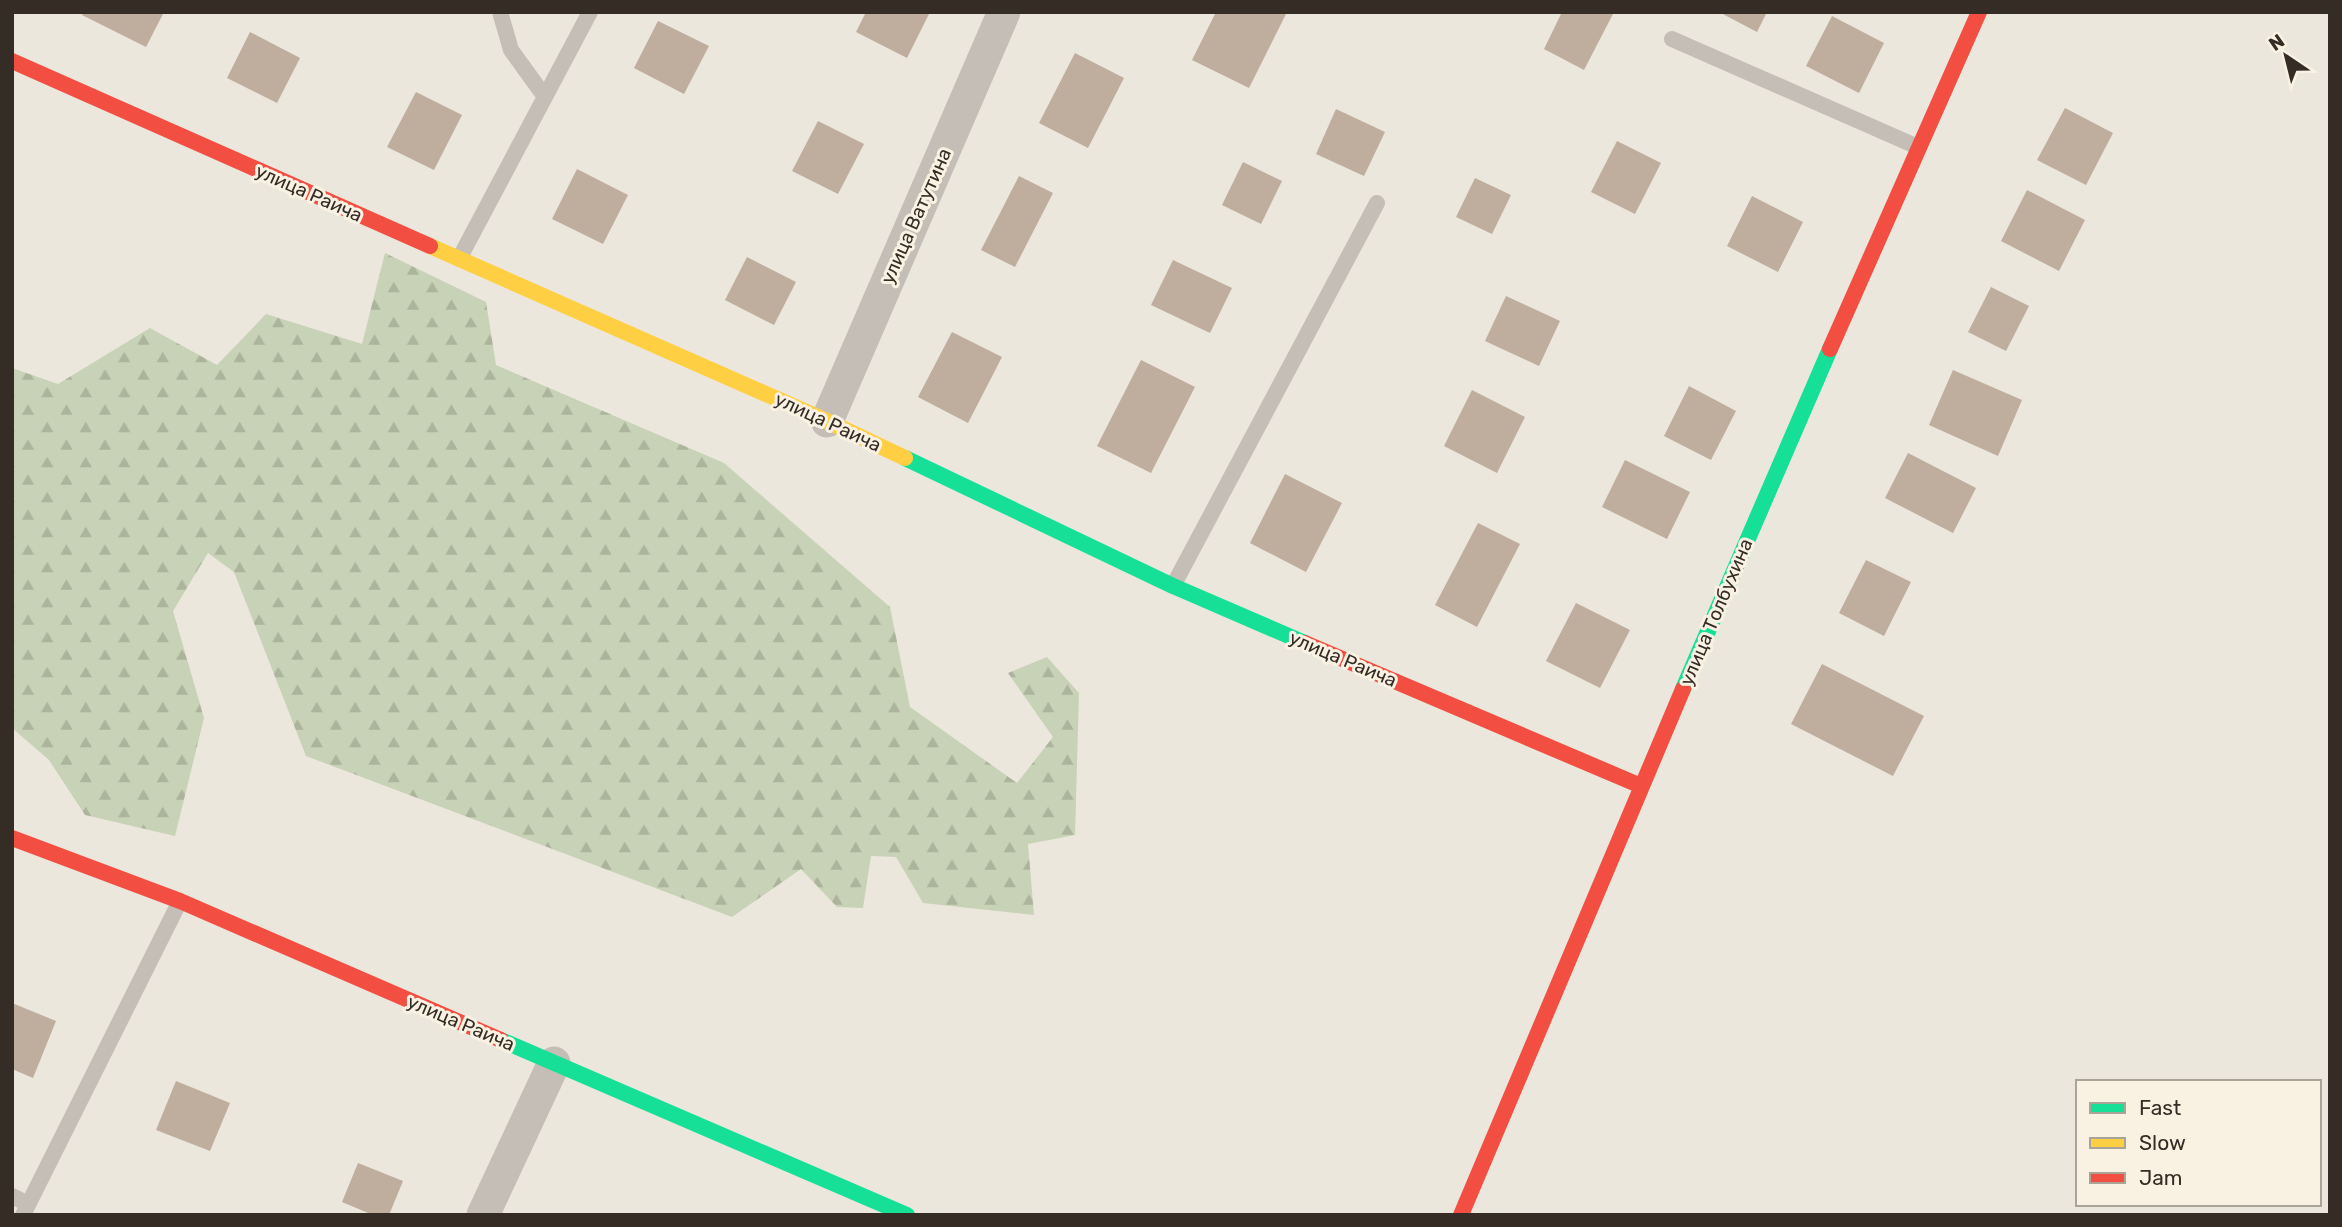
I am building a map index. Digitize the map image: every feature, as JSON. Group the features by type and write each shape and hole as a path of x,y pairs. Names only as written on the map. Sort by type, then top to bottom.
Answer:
{"street":[{"name":"улица Ватутина","path":"827,421 1004,12"},
{"name":"улица Толбухина","path":"1461,1215 1641,786 1979,12"},
{"name":"улица Раича","path":"12,61 827,421 1174,586 1641,786"},
{"name":"улица Раича","path":"12,838 180,901 899,1213"},
{"path":"483,1215 554,1063"}],"lane":[{"path":"500,12 511,50 545,97"},
{"path":"459,259 590,12"},
{"path":"1672,40 1918,147"},
{"path":"1174,586 1377,202"},
{"path":"12,1196 26,1209 180,901"}],"green space":[{"path":"385,253 486,302 496,365 724,463 890,607 910,707 1017,783 1053,737 1008,673 1047,657 1079,693 1075,835 1028,844 1034,915 923,903 896,857 871,856 863,908 837,907 801,869 732,917 306,756 234,572 208,553 173,611 204,718 175,836 85,815 49,760 12,728 12,368 58,384 150,328 217,365 266,314 362,344"}],"building":[{"path":"83,12 164,12 146,47 82,15"},
{"path":"866,12 930,12 907,58 856,32"},
{"path":"1216,12 1287,12 1249,88 1192,60"},
{"path":"1562,12 1614,12 1584,70 1544,49"},
{"path":"1719,12 1767,12 1757,32"},
{"path":"1832,16 1884,43 1859,93 1806,66"},
{"path":"658,21 709,46 684,94 634,68"},
{"path":"250,32 300,58 277,103 227,78"},
{"path":"1075,53 1124,78 1088,148 1039,123"},
{"path":"416,92 462,115 434,170 387,147"},
{"path":"2065,108 2113,133 2086,185 2037,160"},
{"path":"1336,109 1385,132 1364,176 1316,154"},
{"path":"818,121 864,144 838,194 792,171"},
{"path":"1617,141 1661,163 1635,214 1591,192"},
{"path":"1243,162 1282,181 1261,224 1222,205"},
{"path":"577,169 628,195 603,244 552,219"},
{"path":"1019,176 1053,193 1015,267 981,250"},
{"path":"1475,178 1511,195 1492,234 1456,217"},
{"path":"2027,190 2085,220 2059,271 2001,241"},
{"path":"1752,196 1803,222 1778,272 1727,246"},
{"path":"747,257 796,282 774,325 725,300"},
{"path":"1173,260 1232,288 1210,333 1151,305"},
{"path":"1991,287 2029,306 2006,351 1968,332"},
{"path":"1506,296 1560,321 1539,366 1485,341"},
{"path":"952,332 1002,357 968,423 918,397"},
{"path":"1141,360 1195,387 1151,473 1097,446"},
{"path":"1953,370 2022,400 1998,456 1929,425"},
{"path":"1689,386 1736,411 1711,460 1664,436"},
{"path":"1472,390 1525,417 1497,473 1444,446"},
{"path":"1908,453 1976,488 1953,533 1885,498"},
{"path":"1625,460 1690,492 1667,539 1602,507"},
{"path":"1285,474 1342,503 1306,572 1250,543"},
{"path":"1478,523 1520,544 1477,627 1435,605"},
{"path":"1866,560 1911,582 1884,636 1839,613"},
{"path":"1576,603 1630,630 1600,688 1546,661"},
{"path":"1822,664 1924,716 1893,776 1791,724"},
{"path":"12,1003 56,1021 33,1078 12,1069"},
{"path":"176,1081 230,1103 210,1151 156,1130"},
{"path":"358,1163 403,1181 389,1215 373,1215 342,1202"}],"traffic: fast":[{"path":"1683,689 1830,349"},
{"path":"905,458 1173,586 1305,643"},
{"path":"501,1040 907,1215"}],"traffic: slow":[{"path":"430,246 905,458"}],"traffic: jam":[{"path":"1830,349 1979,12"},
{"path":"12,61 430,246"},
{"path":"1305,643 1641,786"},
{"path":"1461,1215 1683,689"},
{"path":"12,838 180,901 501,1040"}]}
